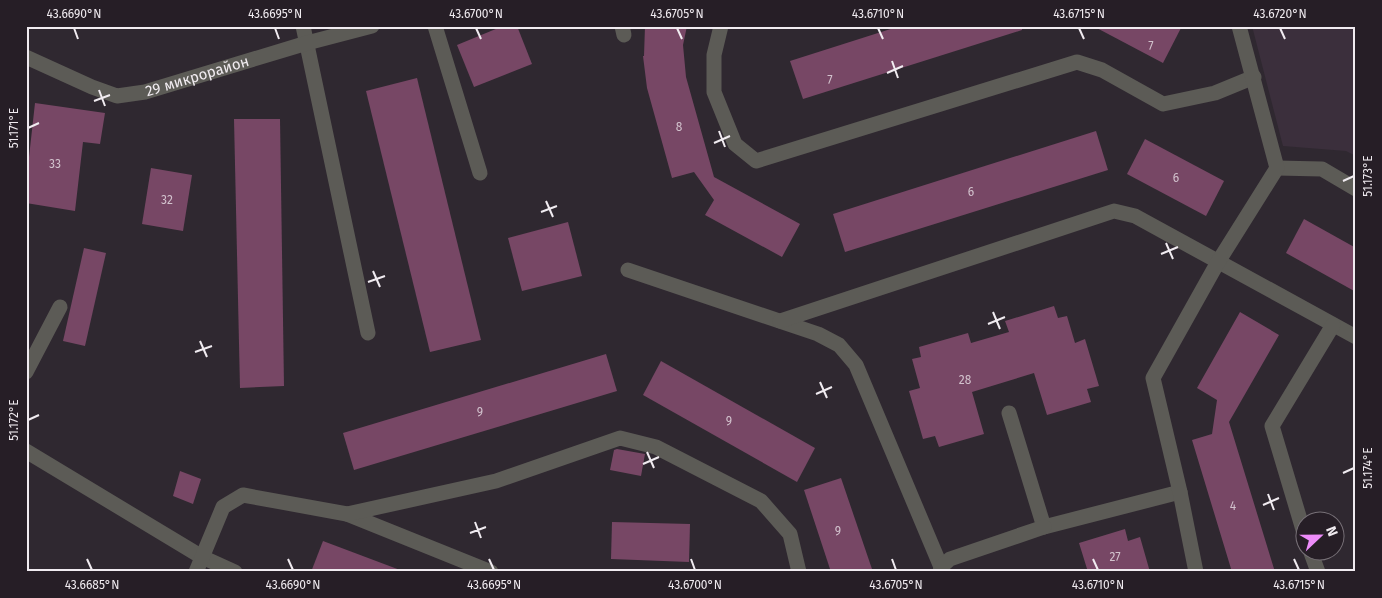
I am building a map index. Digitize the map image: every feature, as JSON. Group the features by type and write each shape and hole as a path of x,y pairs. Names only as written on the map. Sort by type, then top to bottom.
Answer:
{"street":[{"path":"303,26 368,333"},
{"name":"29 микрорайон","path":"26,58 117,96 145,92 307,42 372,26"},
{"path":"435,26 480,173"},
{"path":"721,26 714,55 714,92 735,144 756,161 1077,62 1102,70 1163,104 1215,93 1254,77"},
{"path":"1196,572 1180,492 1153,378 1218,262 1277,168 1239,26"},
{"path":"1277,168 1322,169 1356,189"},
{"path":"780,321 1114,211 1135,216 1356,337"},
{"path":"628,270 818,334 839,345 856,365 940,569 950,559 1044,527 1180,492"},
{"path":"26,372 60,307"},
{"path":"1297,510 1272,426 1333,325"},
{"path":"1009,413 1044,527"},
{"path":"347,514 496,481 620,438 656,447 761,501 790,534 799,572"},
{"path":"26,451 202,557 235,572"},
{"path":"196,572 223,507 243,495 347,514 491,572"},
{"path":"1314,560 1318,572"}],"shaded area":[{"path":"1252,26 1356,26 1356,156 1346,151 1283,146"}],"building":[{"path":"503,26 517,26 532,64 474,87 457,45"},
{"path":"645,26 687,26 683,45 686,77 714,177 800,224 782,257 705,215 714,200 694,172 672,178 647,88 643,56"},
{"path":"900,26 1022,26 1022,30 803,99 790,61"},
{"path":"1093,26 1182,26 1163,63"},
{"path":"417,78 481,340 430,352 366,91"},
{"path":"35,103 105,113 100,144 83,142 75,211 26,203 26,184"},
{"path":"234,119 280,119 284,386 240,388"},
{"path":"1096,131 1108,170 845,252 833,214"},
{"path":"1145,139 1224,181 1206,216 1127,174"},
{"path":"151,168 192,175 183,231 142,224"},
{"path":"1304,219 1356,248 1356,292 1286,253"},
{"path":"568,222 582,276 522,291 508,238"},
{"path":"84,248 106,253 85,346 63,341"},
{"path":"1054,306 1058,318 1067,316 1075,343 1085,339 1099,386 1087,389 1091,402 1047,415 1034,373 972,392 984,434 939,447 935,436 923,439 909,391 920,388 912,359 921,357 919,347 968,333 971,343 1009,332 1005,321"},
{"path":"1240,312 1279,335 1229,422 1275,572 1232,572 1192,440 1212,434 1217,400 1197,388"},
{"path":"606,354 617,391 354,470 343,433"},
{"path":"661,361 815,448 797,482 643,395"},
{"path":"614,450 645,454 641,476 610,470"},
{"path":"180,471 201,479 193,504 173,496"},
{"path":"841,478 873,572 831,572 804,490"},
{"path":"612,522 690,524 689,562 611,559"},
{"path":"1125,529 1128,541 1140,537 1150,572 1088,572 1079,543"},
{"path":"323,541 400,570 400,572 311,572"}]}
